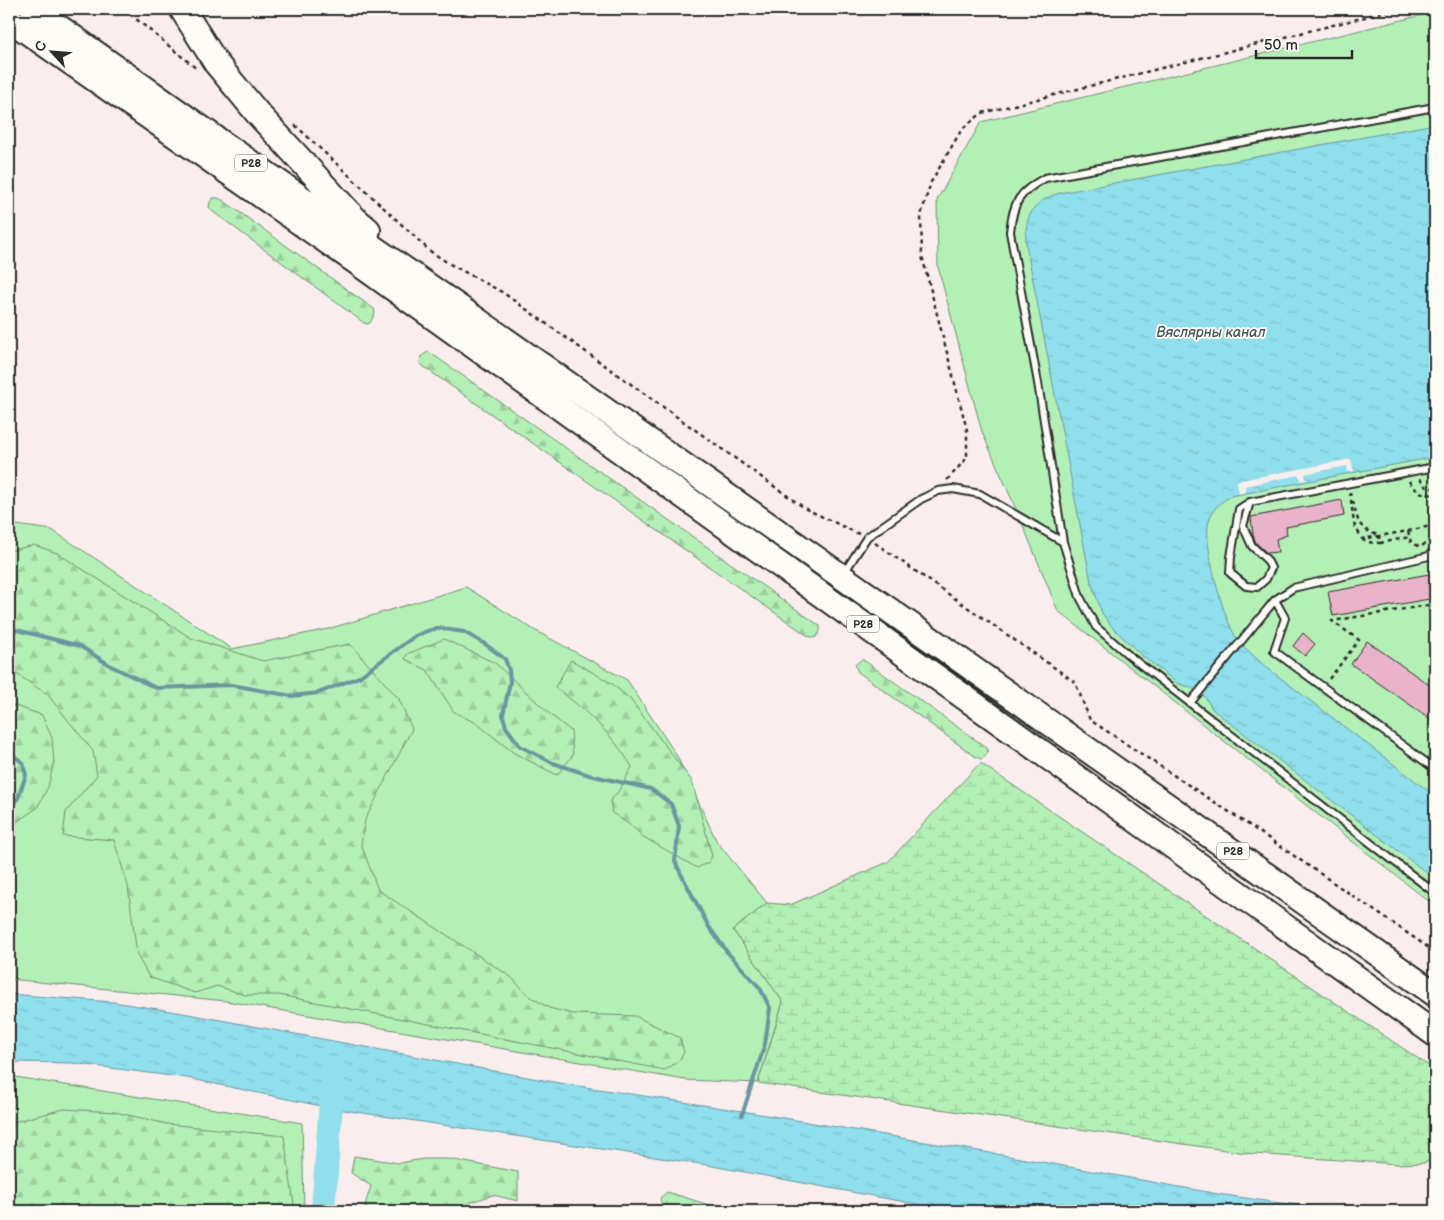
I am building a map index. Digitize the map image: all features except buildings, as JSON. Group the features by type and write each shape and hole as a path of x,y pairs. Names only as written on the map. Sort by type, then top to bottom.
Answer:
{"highway":[{"name":"Р28","path":"33,9 67,46 355,261 1435,1034"},
{"path":"182,9 216,62 259,116 355,218 430,287"},
{"name":"Р28","path":"9,19 67,46 222,143 842,576 1435,994"}],"lane":[{"path":"1435,107 1045,178 1028,187 1018,199 1012,217 1010,232 1038,383 1063,542 1080,596 1096,628 1435,893"},
{"path":"1250,502 1243,526 1252,546 1267,560 1271,568 1266,579 1257,587 1246,586 1230,573 1230,557 1239,509 1250,502 1435,467"},
{"path":"842,576 867,537 921,499 938,491 953,489 980,494 1063,542"},
{"path":"1191,701 1275,600 1293,588 1429,556 1435,548"},
{"path":"1275,600 1285,618 1274,651 1435,769"}],"path":[{"path":"124,9 201,72"},
{"path":"294,124 430,251 448,263 502,292 806,508 867,537 1075,682 1090,720 1249,825 1435,952"},
{"path":"1420,478 1424,485 1435,488"},
{"path":"1409,481 1422,494 1435,494"},
{"path":"1379,535 1368,532 1360,525 1350,492 1354,524 1362,539 1366,542 1380,543 1410,537"},
{"path":"1362,539 1435,526"},
{"path":"1408,531 1411,542 1420,547 1429,542 1435,532"},
{"path":"1379,535 1380,543"},
{"path":"1323,687 1358,640 1332,621 1435,604"}],"green space":[{"path":"1435,12 1435,906 1058,611 982,432 938,267 937,200 981,122"},
{"path":"213,198 224,201 374,309 375,313 370,323 364,323 212,211 209,207"},
{"path":"429,352 820,626 818,635 815,638 808,636 424,367 420,363 421,357"},
{"path":"9,524 52,530 232,649 328,629 466,587 536,631 627,680 677,756 717,842 767,903 733,930 783,1002 758,1083 685,1080 226,1001 9,979"},
{"path":"34,545 57,553 191,638 263,661 350,644 399,699 412,729 365,820 361,844 378,890 511,977 528,995 549,1008 573,1014 635,1016 680,1038 684,1052 679,1061 665,1070 279,995 245,995 217,986 195,993 149,977 137,955 128,886 114,840 63,836 66,812 97,775 93,751 47,694 9,669 9,554 10,551"},
{"path":"444,639 495,663 571,731 573,755 557,775 514,753 476,723 454,712 427,670 405,659 407,654"},
{"path":"862,659 987,748 985,757 981,759 976,757 858,672 855,665"},
{"path":"571,660 611,683 630,699 692,781 712,856 709,862 697,868 642,836 633,827 612,813 610,801 618,792 632,767 598,723 555,687"},
{"path":"9,704 42,715 52,738 54,762 48,787 37,808 9,827"},
{"path":"980,763 1435,1070 1435,1158 1424,1163 1398,1164 1253,1154 758,1083 783,1002 733,930 767,903 790,905 888,862"},
{"path":"9,1076 302,1123 304,1211 9,1211"},
{"path":"64,1109 115,1112 167,1124 284,1136 295,1211 9,1211 9,1123"},
{"path":"354,1156 399,1163 424,1159 449,1159 518,1172 518,1201 493,1195 468,1203 467,1211 363,1211 371,1186 351,1173"},
{"path":"667,1192 729,1211 663,1211 660,1198"}],"water":[{"name":"Вяслярны канал","path":"1435,124 1435,457 1231,496 1220,503 1210,517 1208,545 1225,614 1239,641 1266,667 1435,796 1435,879 1213,710 1205,697 1190,687 1178,684 1140,654 1111,626 1102,613 1091,582 1026,244 1026,234 1032,211 1043,200 1060,193"},
{"path":"9,994 113,1002 177,1012 559,1083 742,1111 1218,1194 1272,1202 1374,1211 953,1211 707,1165 330,1108 187,1078 72,1063 9,1062"},
{"path":"1435,1206 1435,1211 1374,1211"}],"pier":[{"path":"1351,459 1354,471 1348,472 1347,466 1305,474 1306,480 1301,481 1299,475 1245,486 1246,492 1239,494 1237,481"}],"waterway":[{"path":"9,628 80,646 111,666 156,688 232,685 292,696 318,693 359,677 415,636 438,628 464,632 485,644 505,659 509,670 510,682 503,715 506,727 520,746 553,763 589,775 651,789 671,804 679,826 675,861 680,872 709,927 727,952 760,988 770,1008 765,1044 742,1115"},
{"path":"9,756 13,755 23,763 26,775 18,798 9,807"},
{"path":"323,1211 333,1076"}]}
